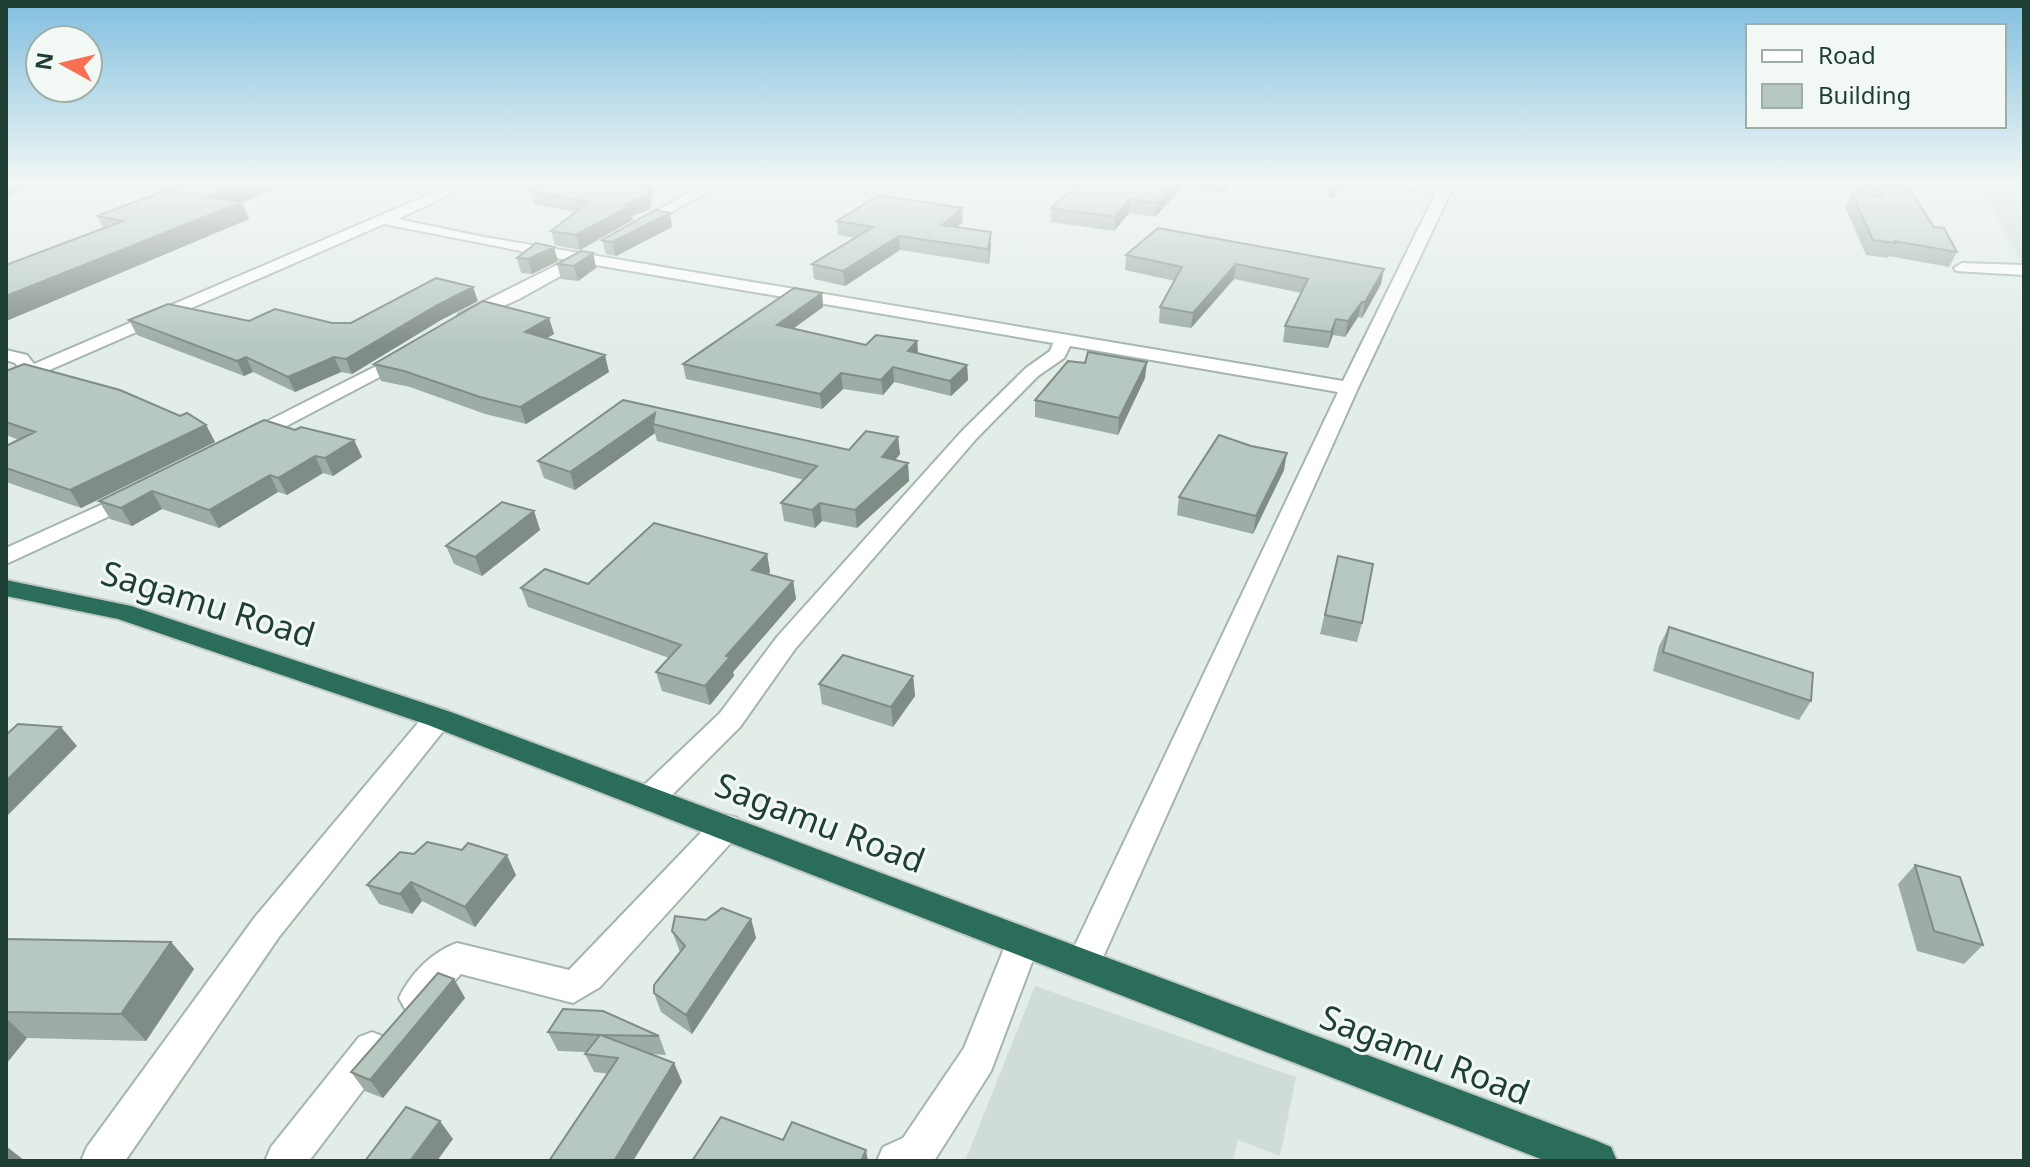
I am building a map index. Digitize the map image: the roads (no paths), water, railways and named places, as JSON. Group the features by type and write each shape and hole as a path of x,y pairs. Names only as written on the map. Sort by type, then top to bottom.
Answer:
{"highway":[{"name":"Sagamu Road","path":"6,588 122,612 228,645 438,718 1597,1161"}],"street":[{"path":"6,383 19,362 69,356 344,237"},
{"path":"478,237 1349,388"},
{"path":"448,327 513,296 616,237"},
{"path":"1083,964 1421,237"},
{"path":"1962,268 2024,270"},
{"path":"650,798 730,720 786,643 969,435 1032,372 1058,354 1064,338"},
{"path":"231,447 378,372 421,345"},
{"path":"6,557 150,488"},
{"path":"101,1161 267,927 438,718"},
{"path":"285,1161 361,1061 443,967 457,958 573,987 588,976 726,827"},
{"path":"913,1158 978,1059 1023,941"}]}
